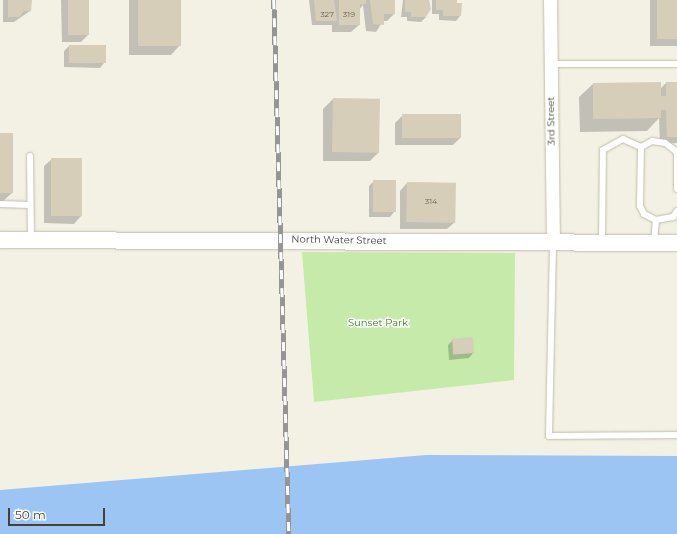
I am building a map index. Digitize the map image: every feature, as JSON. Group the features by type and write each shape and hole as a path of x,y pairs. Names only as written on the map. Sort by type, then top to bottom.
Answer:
{"street":[{"name":"3rd Street","path":"550,0 552,243"},
{"name":"North Water Street","path":"0,240 677,243"}],"lane":[{"path":"551,64 677,64"},
{"path":"602,243 603,150 623,139 641,147 652,142 665,143 677,152 677,189"},
{"path":"641,147 640,206 644,214 656,220 673,217 677,211"},
{"path":"30,156 31,240"},
{"path":"0,204 30,204"},
{"path":"654,243 656,220"},
{"path":"552,243 549,436 677,435"}],"green space":[{"name":"Sunset Park","path":"302,252 515,253 514,380 314,402"}],"water":[{"path":"426,455 677,456 677,534 0,534 0,490"}],"building":[{"path":"8,0 32,0 31,11 24,11 19,17 8,17"},
{"path":"68,0 89,0 89,35 68,35"},
{"path":"138,0 181,0 181,46 138,46"},
{"path":"314,0 334,0 337,21 316,21"},
{"path":"339,0 366,0 366,4 360,4 360,25 339,25"},
{"path":"370,0 395,0 395,14 384,14 384,25 373,24"},
{"path":"405,0 429,0 431,9 426,17 411,17 411,12 405,12"},
{"path":"436,0 457,0 457,3 462,3 461,16 443,16 443,10 436,10"},
{"path":"657,0 677,0 677,39 657,39"},
{"path":"69,45 106,45 106,63 69,63"},
{"path":"661,82 661,96 666,96 666,82 677,82 677,137 667,137 666,110 661,110 661,118 593,119 593,83"},
{"path":"333,98 380,99 379,153 332,152"},
{"path":"402,114 461,114 461,138 402,138"},
{"path":"0,133 13,133 13,193 0,193"},
{"path":"51,158 82,158 82,216 51,216"},
{"path":"373,180 396,180 396,212 373,212"},
{"path":"407,182 456,183 455,223 406,222"},
{"path":"473,337 474,353 453,354 452,338"}],"railway":[{"path":"274,0 289,534"}]}
